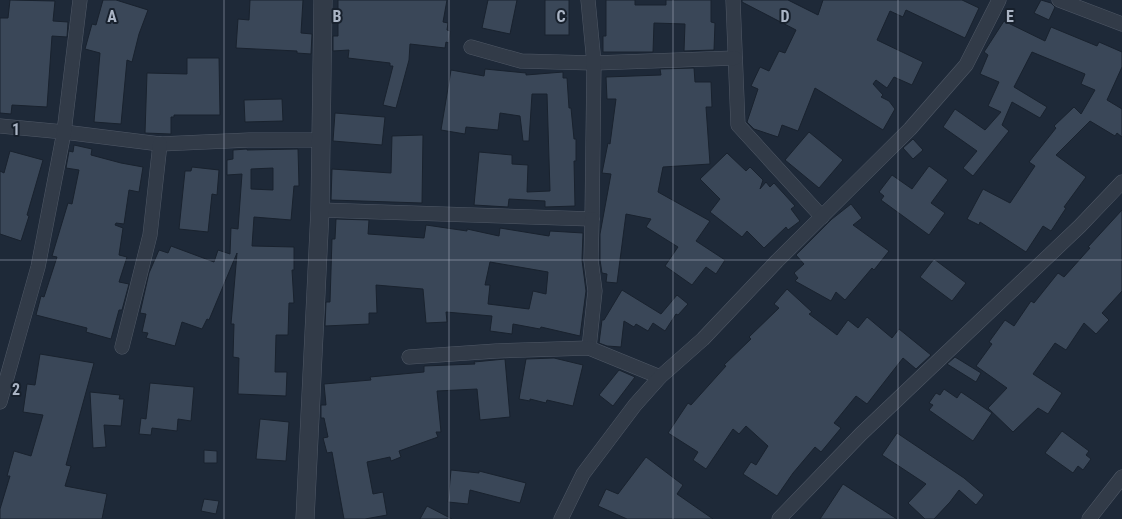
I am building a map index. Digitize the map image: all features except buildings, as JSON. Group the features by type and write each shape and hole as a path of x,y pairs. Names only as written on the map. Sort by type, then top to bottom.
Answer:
{"street":[{"path":"0,402 38,267 64,132 80,0"},
{"path":"305,519 320,210 324,0"},
{"path":"588,0 594,63 590,260 595,291 589,348"},
{"path":"733,0 738,125 822,217"},
{"path":"561,519 583,474 660,376 702,339 777,261 910,129 966,65 999,0"},
{"path":"1058,0 1122,24"},
{"path":"471,47 521,61 594,63 735,58"},
{"path":"0,126 160,144 249,140 321,140"},
{"path":"122,347 150,235 160,144"},
{"path":"779,519 861,434 1080,226 1122,182"},
{"path":"320,210 592,219"},
{"path":"409,357 496,351 589,348 660,376"},
{"path":"1089,519 1122,477"}]}
